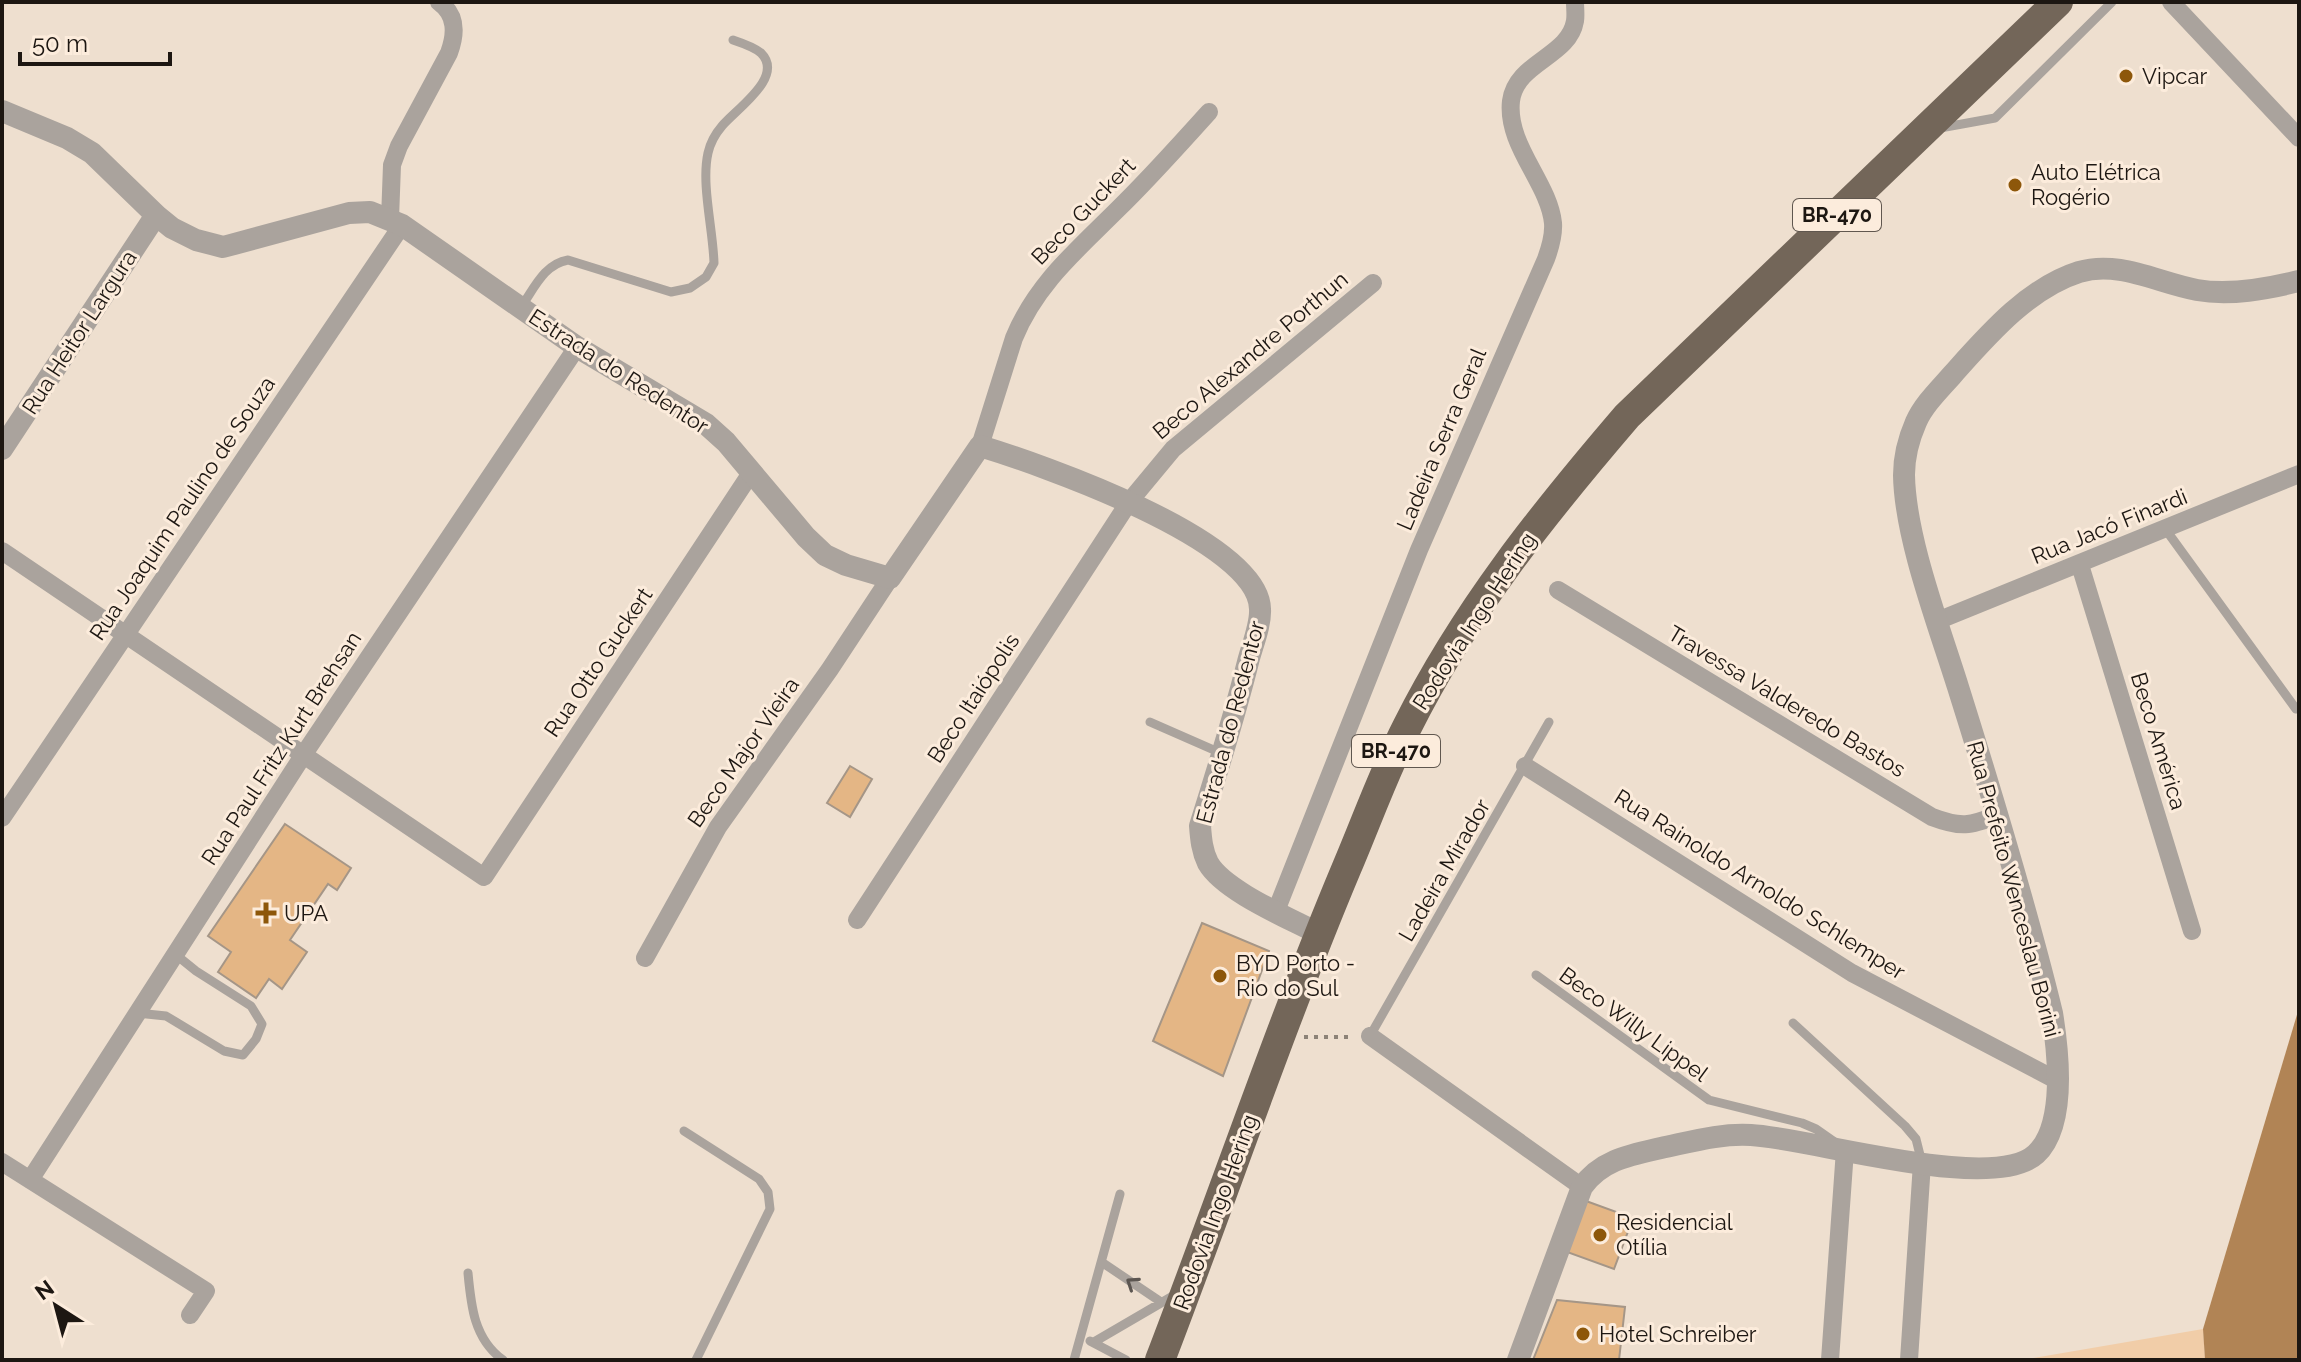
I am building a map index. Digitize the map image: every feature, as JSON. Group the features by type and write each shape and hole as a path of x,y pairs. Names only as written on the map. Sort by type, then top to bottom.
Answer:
{"highway":[{"name":"Rodovia Ingo Hering","path":"1160,1360 1278,1038 1407,727 1455,643 1520,544 1627,416 2058,2"}],"street":[{"path":"396,222 392,165 455,37 454,24 447,8 439,2"},
{"name":"Ladeira Serra Geral","path":"1276,911 1419,550 1552,241 1553,221 1511,121 1511,99 1516,85 1534,64 1569,36 1575,20 1575,2"},
{"path":"2171,2 2299,138"},
{"name":"Estrada do Redentor","path":"2,111 67,138 92,153 156,215 172,228 196,240 223,247 349,213 370,212 396,222 577,347 706,424 726,442 806,537 825,555 846,565 890,578"},
{"name":"Beco Guckert","path":"980,446 1021,321 1058,266 1117,210 1209,112"},
{"name":"Rua Heitor Largura","path":"2,449 156,215"},
{"name":"Rua Joaquim Paulino de Souza","path":"2,818 396,222"},
{"name":"Rua Prefeito Wenceslau Borini","path":"1582,1187 1592,1174 1621,1157 1703,1139 1752,1135 1922,1163 1999,1168 2021,1164 2037,1153 2047,1138 2056,1106 2057,1043 2052,1013 1998,815 1914,538 1904,475 1916,421 1980,343 2036,295 2059,280 2099,268 2122,270 2199,291 2234,292 2299,281"},
{"name":"Beco Alexandre Porthun","path":"1129,502 1173,449 1373,283"},
{"name":"Rua Paul Fritz Kurt Brehsan","path":"30,1180 304,754 577,347"},
{"path":"890,578 980,446"},
{"name":"Estrada do Redentor","path":"980,446 1129,502 1226,556 1243,572 1257,592 1261,610 1223,754 1200,826 1201,845 1209,865 1227,883 1319,934"},
{"name":"Rua Otto Guckert","path":"304,754 484,877 751,473"},
{"name":"Rua Jacó Finardi","path":"1937,621 2299,474"},
{"name":"Beco Itaiópolis","path":"857,920 1129,502"},
{"path":"2,551 304,754"},
{"name":"Beco América","path":"2080,565 2192,931"},
{"name":"Beco Major Vieira","path":"645,958 718,827 890,578"},
{"name":"Travessa Valderedo Bastos","path":"1558,590 1932,817 1951,824 1970,826 1998,815"},
{"name":"Rua Rainoldo Arnoldo Schlemper","path":"1525,766 1852,973 2058,1081"},
{"path":"1370,1036 1582,1187 1518,1360"},
{"path":"1830,1360 1845,1150"},
{"path":"2,1162 206,1291 190,1315"},
{"path":"1909,1360 1922,1163"}],"lane":[{"path":"1925,131 1995,118 2112,2"},
{"path":"521,307 548,268 558,261 568,260 671,292 690,288 706,277 714,263 705,165 709,147 721,127 758,90 767,74 767,61 759,51 733,40"},
{"path":"2166,530 2296,709"},
{"path":"1150,722 1223,754"},
{"name":"Ladeira Mirador","path":"1370,1036 1549,722"},
{"path":"137,1013 166,1016 224,1051 243,1055 256,1039 262,1024 251,1006 175,954"},
{"name":"Beco Willy Lippel","path":"1536,975 1709,1100 1816,1129 1845,1150"},
{"path":"1793,1023 1905,1126 1916,1139 1922,1163"},
{"path":"684,1131 759,1179 768,1192 770,1209 696,1360"},
{"path":"1074,1360 1120,1194"},
{"path":"1103,1263 1161,1302"},
{"path":"468,1273 471,1311 479,1332 494,1354 503,1360"},
{"path":"1094,1342 1188,1288"},
{"path":"1081,1339 1094,1342 1126,1360"}],"path":[{"path":"1278,1038 1370,1036"}],"shaded area":[{"path":"2299,1008 2299,1360 2205,1360 2203,1329"},
{"path":"2203,1329 2205,1360 2027,1360 2028,1359"}],"building":[{"path":"850,766 872,779 850,817 827,803"},
{"name":"UPA","path":"285,824 351,868 337,890 328,884 290,940 307,952 282,989 269,979 256,998 218,972 231,952 208,936"},
{"name":"BYD Porto - Rio do Sul","path":"1202,923 1269,951 1223,1076 1153,1041"},
{"name":"Residencial Otília","path":"1586,1201 1633,1218 1614,1269 1567,1252"},
{"name":"Hotel Schreiber","path":"1557,1300 1625,1307 1619,1360 1533,1360"}],"place":[{"name":"Vipcar","path":"2126,76"},
{"name":"Auto Elétrica Rogério","path":"2015,185"},
{"name":"UPA","path":"266,913"},
{"name":"BYD Porto - Rio do Sul","path":"1220,976"},
{"name":"Residencial Otília","path":"1600,1235"},
{"name":"Hotel Schreiber","path":"1583,1334"}]}
